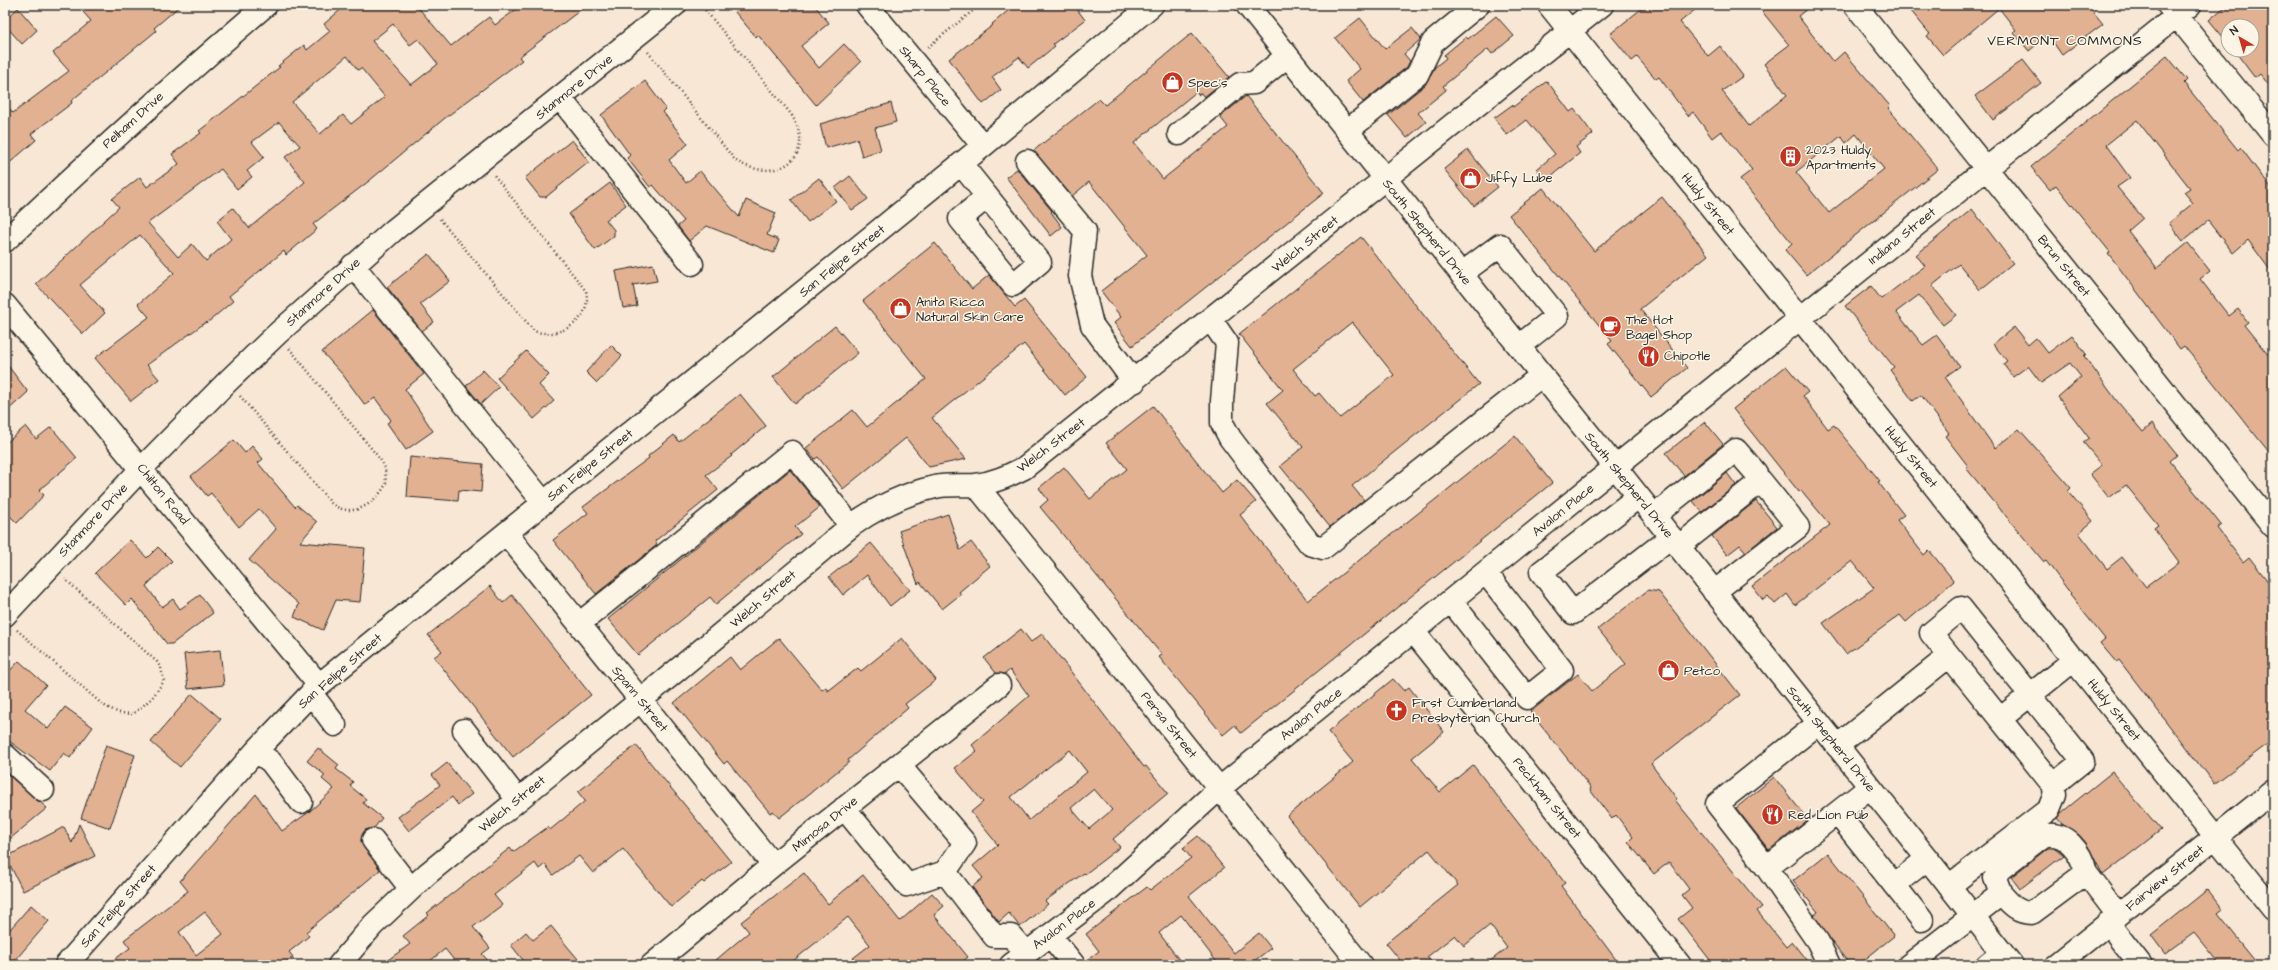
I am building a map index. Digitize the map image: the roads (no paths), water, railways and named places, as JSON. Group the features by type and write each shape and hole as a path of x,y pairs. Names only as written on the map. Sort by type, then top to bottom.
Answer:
{"street":[{"name":"Pelham Drive","path":"5,241 100,150 181,77 266,5"},
{"name":"Stanmore Drive","path":"11,622 50,565 142,468 277,334 353,265 427,203 560,98 674,5"},
{"name":"Sharp Place","path":"867,5 983,146"},
{"name":"San Felipe Street","path":"73,962 256,751 315,689 961,164 1152,5"},
{"name":"South Shepherd Drive","path":"1247,5 1973,916 2000,961"},
{"path":"1347,131 1417,75 1433,42 1478,5"},
{"name":"Huldy Street","path":"1548,5 2273,909"},
{"name":"Welch Street","path":"339,965 373,925 427,874 641,700 851,526 870,512 894,500 936,486 976,485 1002,480 1024,468 1134,382 1602,5"},
{"name":"Brun Street","path":"1855,5 2273,526"},
{"path":"2178,8 2273,136"},
{"name":"Indiana Street","path":"1615,467 1986,169 2178,8"},
{"path":"1179,134 1240,84 1254,84 1287,56"},
{"path":"560,98 692,264"},
{"path":"1028,161 1085,231 1080,276 1092,324 1134,382"},
{"path":"961,164 987,197"},
{"path":"1461,274 1500,245 1557,316 1518,346"},
{"path":"353,265 544,503"},
{"name":"Chilton Road","path":"5,305 142,468 315,689 335,725"},
{"path":"1210,320 1227,343 1222,401 1222,423 1230,438 1310,544 1323,548 1542,375"},
{"path":"1654,516 1736,450 1756,473"},
{"path":"579,624 792,452 851,526"},
{"name":"Avalon Place","path":"1018,959 1105,893 1220,788 1414,632 1615,467"},
{"path":"1638,497 1541,572 1573,613 1761,481 1798,527 1714,592"},
{"name":"Persa Street","path":"976,485 1361,965"},
{"name":"Spann Street","path":"506,533 773,865"},
{"path":"1451,601 1527,698 1562,670 1486,573"},
{"path":"1949,886 2049,809 2056,794 2053,785 1930,633 1960,608 2083,761 2053,785"},
{"name":"Peckham Street","path":"1414,632 1680,965"},
{"path":"1837,746 1949,656"},
{"path":"2000,719 2074,660"},
{"name":"Mimosa Drive","path":"652,965 773,865 999,685"},
{"path":"1819,723 1717,804 1768,868 1818,942 1829,965"},
{"path":"464,730 518,800"},
{"path":"256,751 271,762 301,802"},
{"path":"5,755 43,790"},
{"path":"844,808 906,885 945,872 965,843 899,765"},
{"path":"1768,868 1870,787"},
{"name":"Fairview Street","path":"2056,965 2273,791"},
{"path":"1837,813 1922,920"},
{"path":"2086,872 2032,913 2023,913 2015,909 2002,894 1995,878 2000,870 2043,836 2051,833 2065,838 2083,860 2086,872 2142,965"},
{"path":"373,840 411,889"},
{"path":"1894,885 1927,860"},
{"path":"945,872 994,936 1010,936 1018,959"},
{"path":"1909,965 2002,894"},
{"path":"1050,935 1074,965"}],"place":[{"name":"Spec's","path":"1173,83"},
{"name":"2023 Huldy Apartments","path":"1791,157"},
{"name":"Jiffy Lube","path":"1471,178"},
{"name":"Anita Ricca Natural Skin Care","path":"901,309"},
{"name":"The Hot Bagel Shop","path":"1610,327"},
{"name":"Chipotle","path":"1648,356"},
{"name":"Petco","path":"1669,671"},
{"name":"First Cumberland Presbyterian Church","path":"1397,710"},
{"name":"Red Lion Pub","path":"1772,815"}],"district":[{"name":"VERMONT COMMONS","path":"2065,41"}]}
